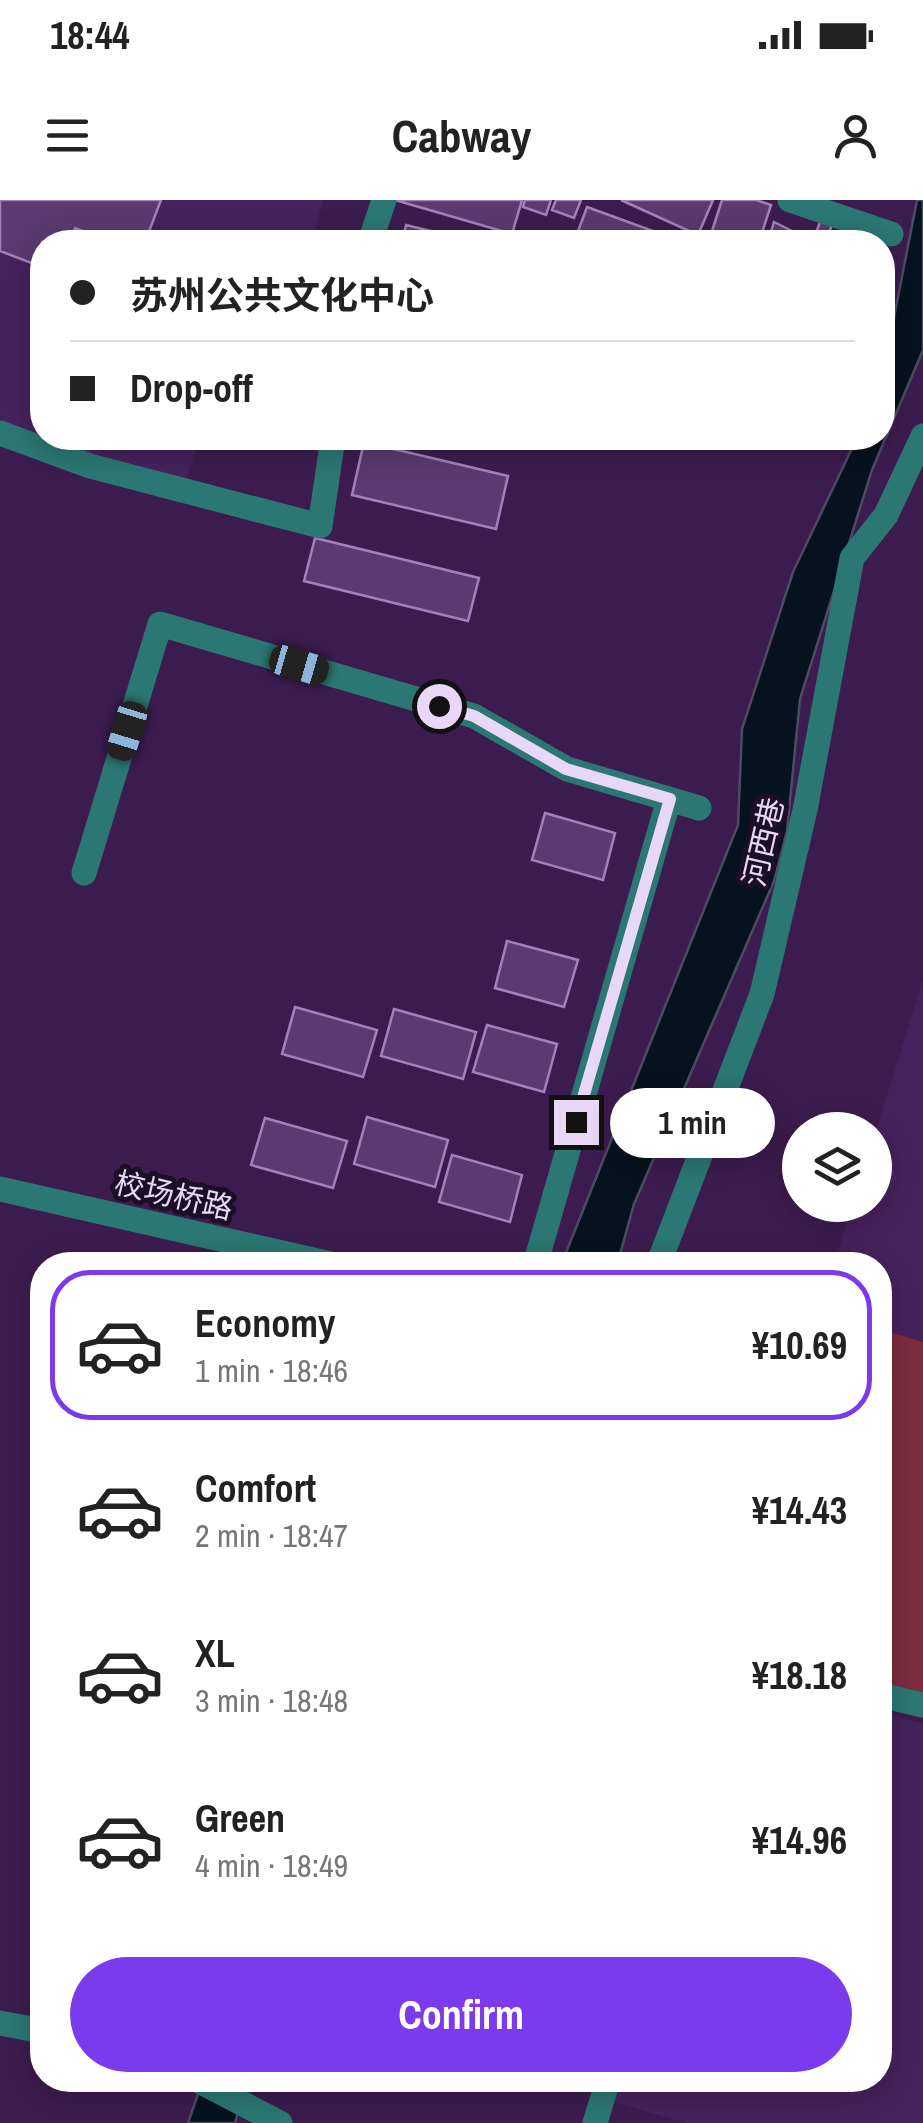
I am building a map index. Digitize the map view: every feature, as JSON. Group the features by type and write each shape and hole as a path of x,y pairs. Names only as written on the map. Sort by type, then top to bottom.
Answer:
{"street":[{"path":"374,230 384,200"},
{"path":"790,200 879,230"},
{"path":"0,434 30,445"},
{"name":"河西巷","path":"663,1252 762,994 805,810 852,558 886,515 923,436"},
{"path":"45,450 90,466 320,526 332,450"},
{"path":"84,873 160,624 474,716 566,769 699,808"},
{"path":"539,1252 670,799"},
{"name":"校场桥路","path":"0,1189 277,1252"},
{"path":"892,1698 923,1705"},
{"path":"0,2022 30,2028"},
{"path":"221,2092 280,2123"},
{"path":"595,2123 604,2092"}],"shaded area":[{"path":"0,200 323,200 315,230 30,230 30,436 0,427"},
{"path":"79,450 195,450 186,481"},
{"path":"923,980 923,1342 892,1333 892,1252 838,1252 847,1222 892,1222 892,1112 882,1112"},
{"path":"892,1333 923,1342 923,1695 892,1688"},
{"path":"892,1716 923,1723 923,2123 687,2123 607,2100 609,2092 892,2092"}],"water":[{"path":"917,200 923,200 923,350 895,416 895,313"},
{"path":"851,450 880,450 800,699 787,831 774,881 634,1204 621,1252 566,1252 738,825 742,729 793,572"},
{"path":"199,2092 244,2092 235,2123 188,2123"}],"building":[{"path":"0,200 161,200 150,230 30,230 30,262 0,251"},
{"path":"395,200 522,200 513,230 498,230"},
{"path":"525,200 551,200 546,215 523,207"},
{"path":"556,200 581,200 574,218 552,210"},
{"path":"621,200 713,200 700,230 687,230"},
{"path":"722,200 756,200 771,205 763,230 712,230"},
{"path":"587,207 650,230 578,230"},
{"path":"823,214 835,218 830,230 817,230"},
{"path":"774,222 790,230 772,230"},
{"path":"362,450 398,450 508,476 496,529 352,495"},
{"path":"315,538 479,578 468,621 304,581"},
{"path":"545,813 615,833 603,880 532,860"},
{"path":"507,941 578,960 564,1007 495,988"},
{"path":"295,1007 377,1030 363,1077 282,1054"},
{"path":"394,1009 476,1032 463,1079 381,1056"},
{"path":"487,1025 557,1044 544,1092 473,1072"},
{"path":"367,1117 448,1140 435,1187 354,1164"},
{"path":"265,1118 347,1141 333,1188 251,1165"},
{"path":"452,1155 522,1175 510,1222 439,1202"}],"route":[{"path":"439,706 474,716 566,769 670,799 576,1122"}]}
